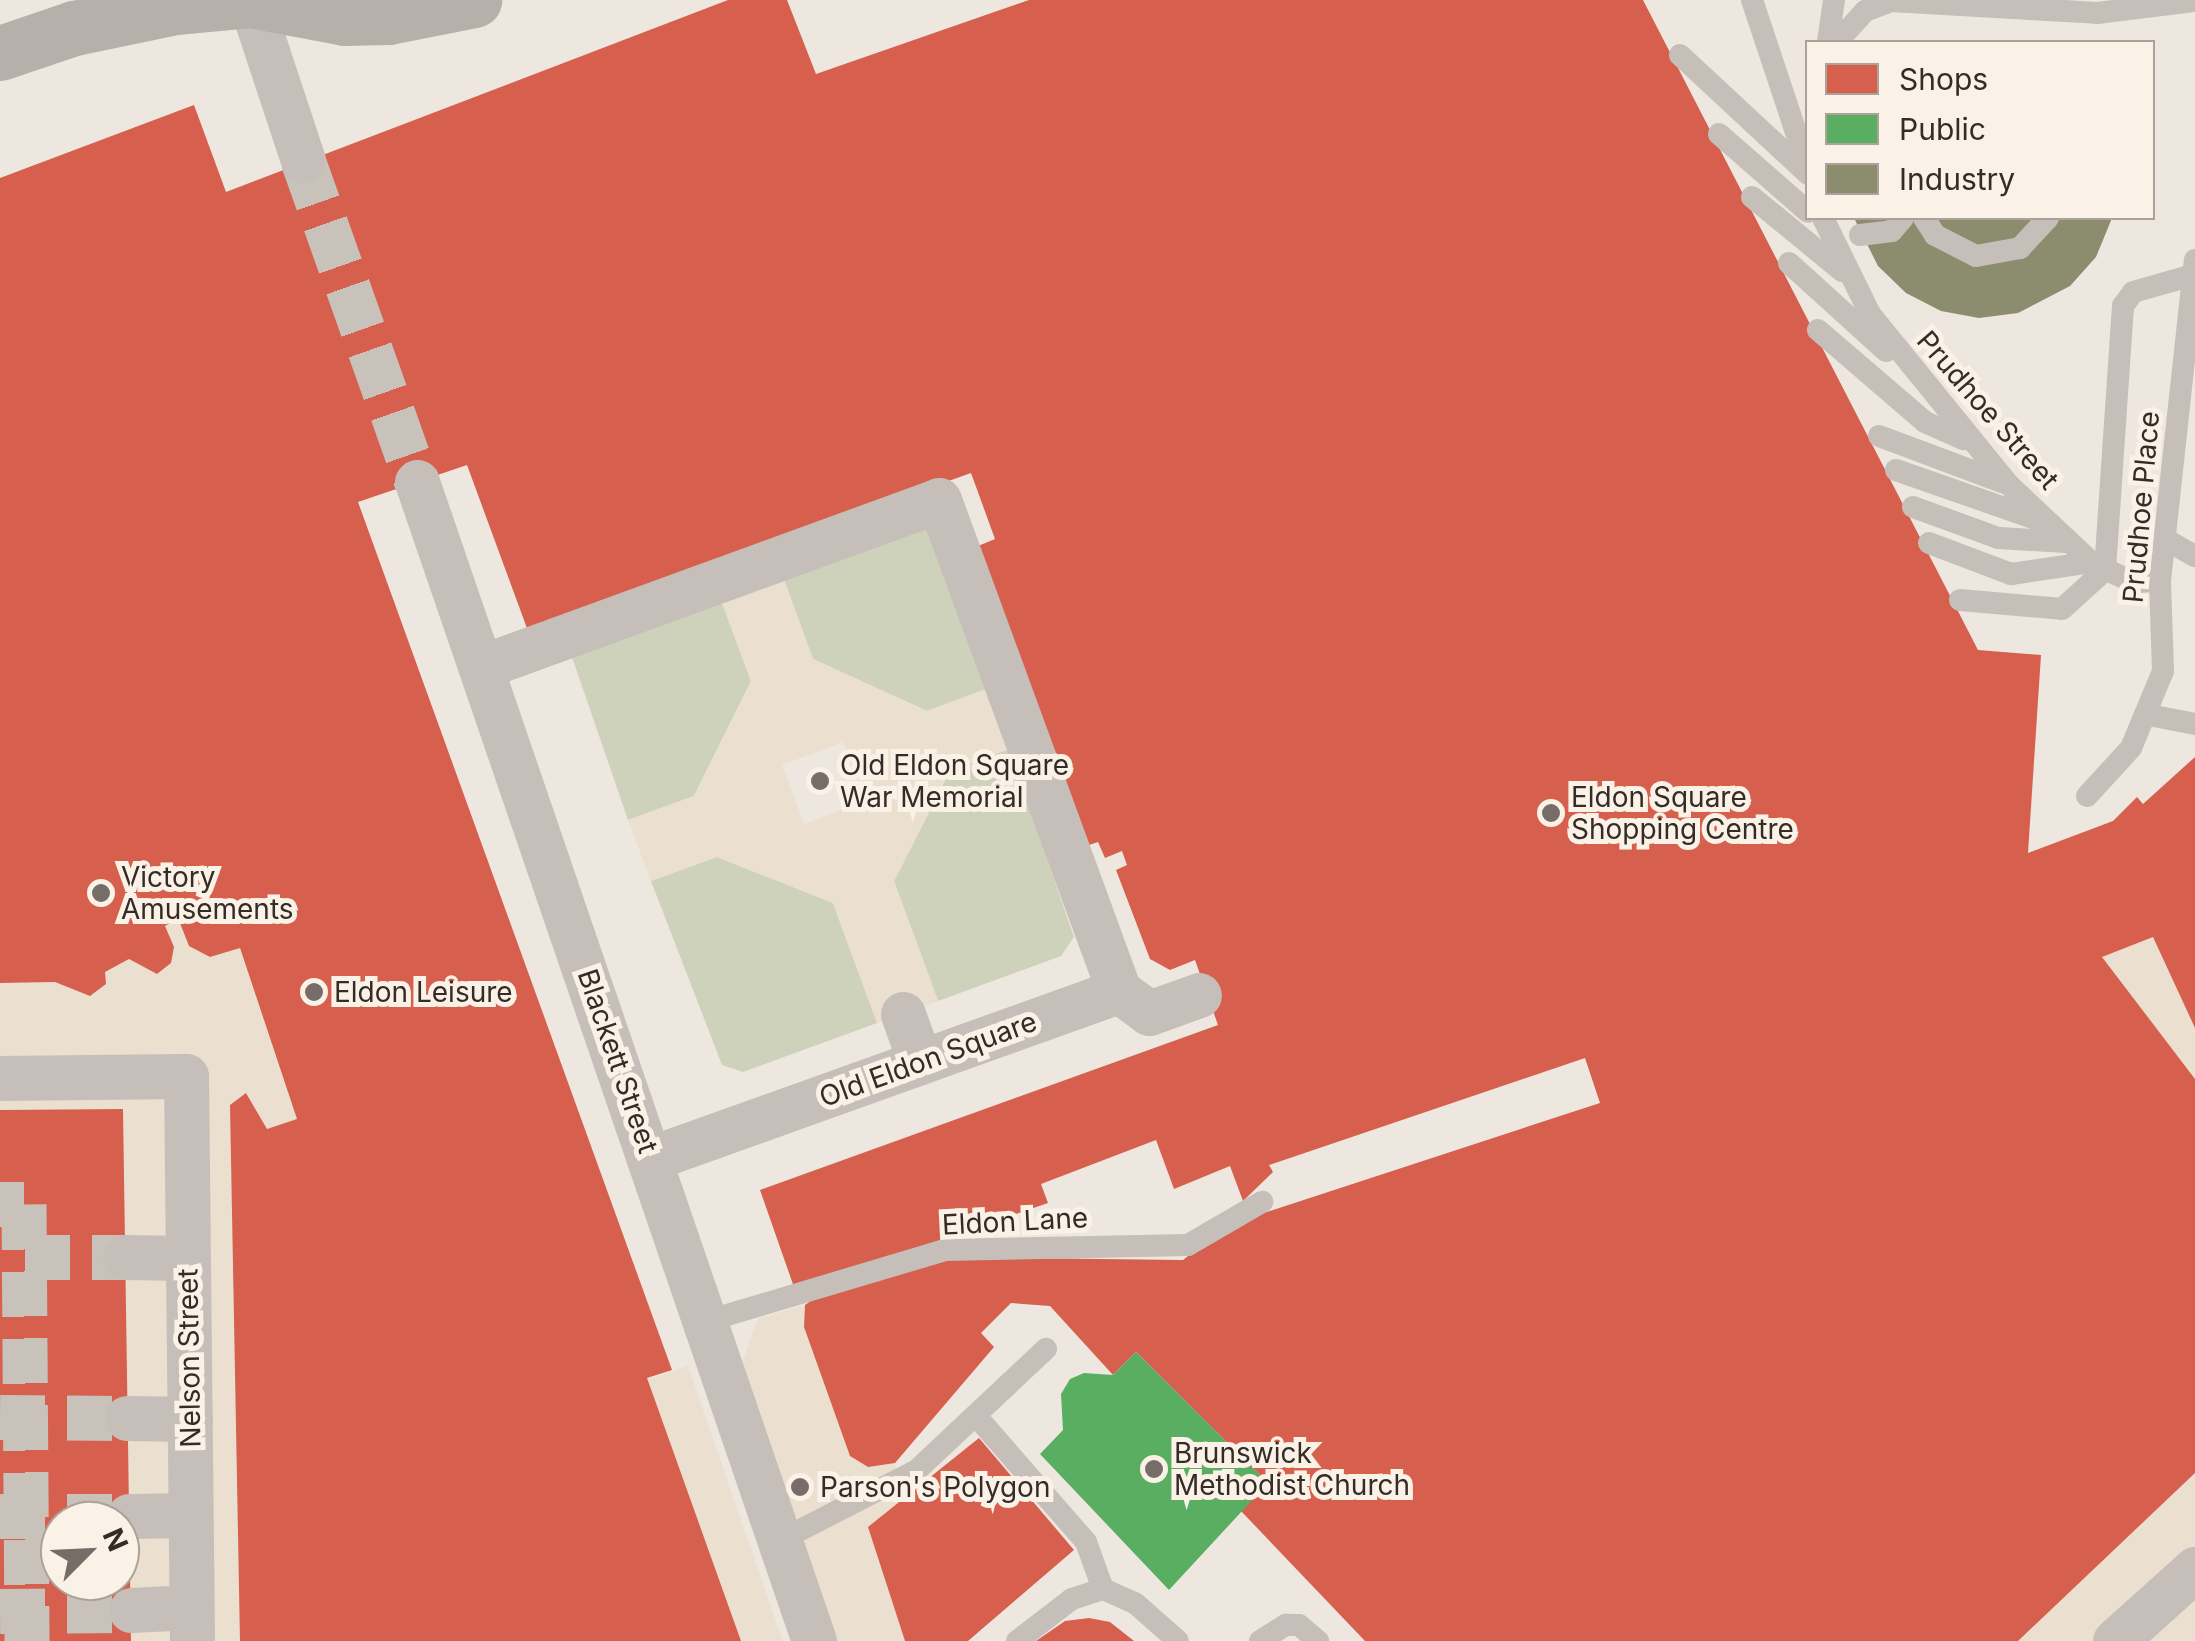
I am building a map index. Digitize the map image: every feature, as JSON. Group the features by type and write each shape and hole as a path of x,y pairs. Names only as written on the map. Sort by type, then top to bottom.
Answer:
{"main road":[{"path":"0,53 109,20 250,0 345,18 388,17 474,0"}],"street":[{"path":"250,0 303,160"},
{"name":"Blackett Street","path":"417,482 708,1321 814,1641"},
{"path":"481,667 745,577 939,500 1119,991 1149,1013 1199,995"},
{"name":"Old Eldon Square","path":"652,1158 1119,991"},
{"path":"903,1014 920,1062"},
{"name":"Nelson Street","path":"0,1078 186,1076 192,1624"},
{"path":"124,1256 187,1258"},
{"path":"127,1418 190,1419"},
{"path":"140,1516 190,1515"},
{"path":"2115,1641 2195,1569"},
{"path":"131,1610 192,1624"}],"lane":[{"path":"1752,0 1805,159"},
{"path":"1828,40 1834,0"},
{"path":"1839,40 1865,11 1892,1 2097,13 2195,1"},
{"path":"1680,55 1805,163"},
{"path":"1719,134 1805,209"},
{"path":"1752,198 1847,275"},
{"path":"1860,235 1892,231 1901,220"},
{"path":"1925,220 1934,235 1976,256 2020,248 2046,220"},
{"name":"Prudhoe Street","path":"1822,222 1847,275 1918,380 2008,484 2066,542 2098,566 2132,582 2160,581"},
{"path":"1788,263 1918,380"},
{"path":"1960,600 2062,608 2098,566 2123,306 2133,292 2194,267"},
{"name":"Prudhoe Place","path":"2087,796 2131,748 2149,715 2162,671 2160,581 2194,267"},
{"path":"1818,330 1925,422 1971,443"},
{"path":"1879,436 2008,484"},
{"path":"1896,470 2045,522"},
{"path":"1913,507 1998,538 2066,542"},
{"path":"2165,539 2195,556"},
{"path":"1929,544 2011,574 2098,566"},
{"path":"2149,715 2195,724"},
{"name":"Eldon Lane","path":"708,1321 945,1250 1188,1245 1262,1202"},
{"path":"781,1540 900,1482 977,1417 1046,1348"},
{"path":"977,1417 1086,1542 1103,1590"},
{"path":"1018,1641 1072,1599 1103,1590 1135,1603 1178,1641"},
{"path":"1260,1641 1286,1625 1298,1625 1318,1641"}],"green space":[{"path":"923,517 986,689 927,711 813,659 780,569"},
{"path":"718,592 751,681 694,796 628,820 572,657"},
{"path":"1009,749 1074,937 1061,956 938,1001 894,881 950,771"},
{"path":"717,857 833,903 877,1023 743,1072 722,1065 651,881"}],"shaded area":[{"path":"780,569 813,659 927,711 986,689 1009,749 950,771 894,881 938,1001 877,1023 833,903 717,857 651,881 628,820 694,796 751,681 718,592","holes":["843,742 865,801 804,824 782,765"]},
{"path":"178,918 189,946 210,957 240,948 297,1119 267,1129 246,1093 240,1641 131,1641 130,1601 140,1601 140,1501 129,1501 122,1109 0,1110 0,983 55,982 90,996 106,984 105,972 129,959 157,974 171,963 174,948 165,926"},
{"path":"2153,937 2195,1028 2195,1079 2102,957"},
{"path":"805,1305 804,1327 850,1456 868,1467 895,1463 904,1498 869,1527 905,1641 832,1641 741,1366 758,1319"},
{"path":"688,1366 783,1641 737,1641 647,1380"},
{"path":"2195,1473 2195,1641 2018,1641 2160,1506"}],"building: Shops":[{"name":"Eldon Square Shopping Centre","path":"728,0 787,0 816,74 1029,0 1643,0 1978,650 2041,655 2028,853 2113,821 2137,797 2143,804 2195,757 2195,1028 2153,937 2102,957 2195,1079 2195,1473 2018,1641 1365,1641 1241,1511 1268,1483 1136,1352 1113,1375 1050,1306 1011,1303 981,1333 994,1347 895,1463 868,1467 850,1456 804,1327 805,1305 819,1295 939,1257 1183,1260 1227,1225 1600,1103 1585,1058 1269,1165 1273,1172 1243,1201 1230,1166 1174,1189 1156,1140 1041,1184 1048,1203 795,1290 760,1190 1218,1025 1195,960 1170,970 1150,959 1116,870 1127,865 1122,851 1105,858 1098,842 1083,847 978,546 995,539 971,473 528,631 467,465 358,502 672,1370 647,1378 741,1641 240,1641 230,1105 246,1093 267,1129 297,1119 240,948 210,957 189,946 178,918 165,926 174,947 171,963 157,974 129,959 105,972 106,984 90,996 55,982 0,983 0,178 194,105 226,192"},
{"path":"123,1109 129,1501 40,1501 40,1601 130,1601 131,1641 0,1641 0,1110"},
{"path":"979,1438 1074,1550 968,1641 905,1641 868,1527"},
{"path":"1089,1618 1110,1622 1134,1641 1036,1641 1065,1621"}],"building: Public":[{"name":"Brunswick Methodist Church","path":"1136,1352 1268,1483 1169,1590 1040,1454 1063,1430 1061,1394 1070,1379 1084,1373 1113,1375"}],"building: Industry":[{"path":"1855,220 2111,220 2096,257 2070,286 2018,313 1979,318 1941,311 1906,293 1878,266"}],"tunnel":[{"path":"303,160 417,482"},
{"path":"0,1204 24,1204 27,1641"},
{"path":"25,1257 125,1257"},
{"path":"0,1417 127,1418"},
{"path":"0,1516 40,1516"},
{"path":"0,1611 131,1610"}],"place":[{"name":"Old Eldon Square War Memorial","path":"820,781"},
{"name":"Eldon Square Shopping Centre","path":"1551,813"},
{"name":"Victory Amusements","path":"101,893"},
{"name":"Eldon Leisure","path":"314,992"},
{"name":"Brunswick Methodist Church","path":"1154,1469"},
{"name":"Parson's Polygon","path":"800,1487"}]}
